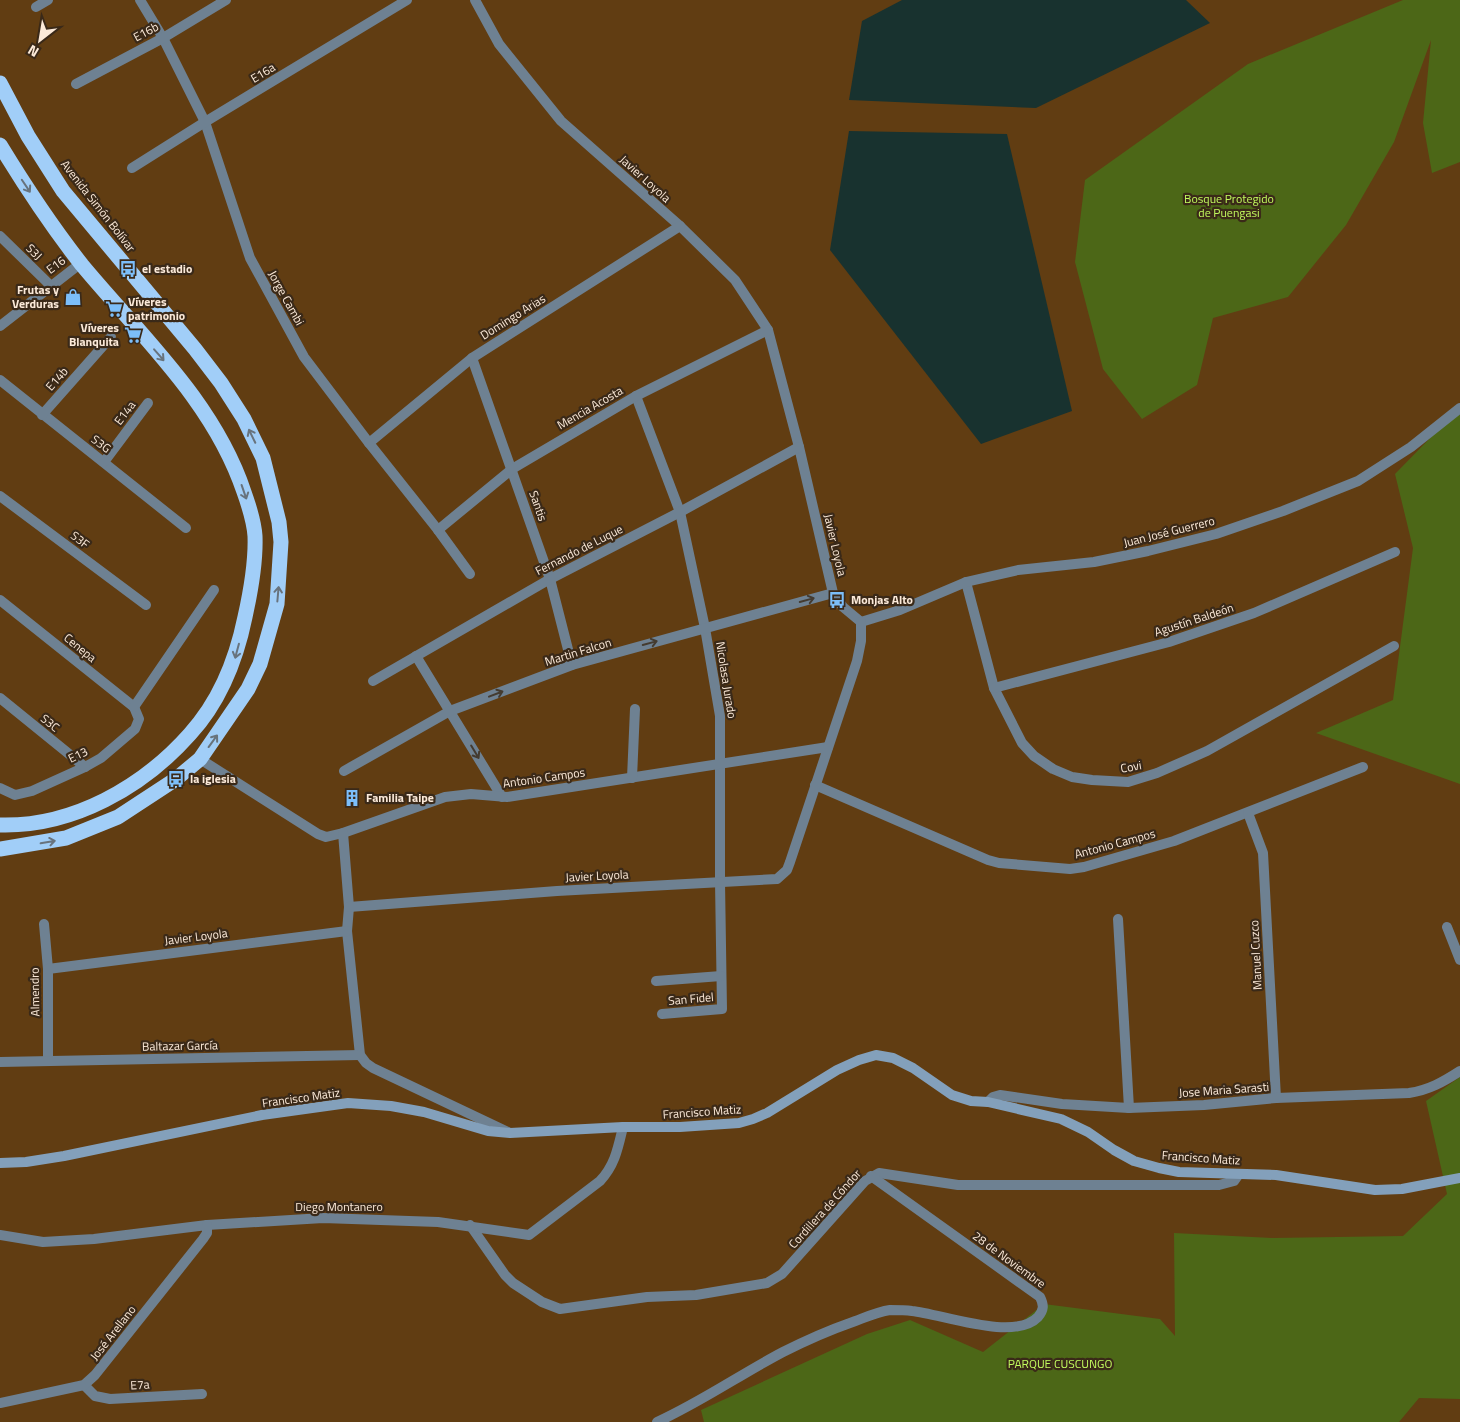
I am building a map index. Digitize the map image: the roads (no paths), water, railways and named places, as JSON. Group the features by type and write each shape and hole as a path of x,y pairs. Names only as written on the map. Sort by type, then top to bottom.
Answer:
{"highway":[{"name":"Avenida Simón Bolívar","path":"0,84 28,136 64,191 195,348 221,383 244,419 263,458 279,522 281,542 277,604 260,664 248,689 200,759 176,779 118,817 66,838 0,849"},
{"path":"0,145 25,186 81,263 187,387 208,416 238,474 249,506 255,534 251,591 233,664 205,717 175,752 123,790 83,811 40,822 0,825"}],"street":[{"path":"36,7 48,0"},
{"name":"Jorge Cambi","path":"140,0 163,38 205,122 250,258 304,357 470,574"},
{"name":"E16b","path":"76,84 163,38 226,0"},
{"name":"E16a","path":"132,168 407,0"},
{"name":"Javier Loyola","path":"348,907 557,891 770,881 782,876 790,862 857,662 861,641 862,622 843,608 834,593 799,447 768,330 735,280 680,226 561,121 499,44 475,0"},
{"name":"Domingo Arias","path":"369,443 472,358 680,226"},
{"name":"S3J","path":"0,236 50,285"},
{"name":"E16","path":"0,326 50,285 81,263"},
{"name":"Mencia Acosta","path":"438,530 512,468 636,396 768,330"},
{"name":"E14b","path":"42,415 111,337"},
{"name":"Santis","path":"472,358 550,579 572,665"},
{"name":"S3G","path":"0,380 186,528"},
{"name":"Nicolasa Jurado","path":"636,396 680,512 705,628 720,716 722,1009"},
{"name":"E14a","path":"104,462 148,403"},
{"name":"Juan José Guerrero","path":"862,622 900,610 966,582 1018,570 1094,562 1148,551 1216,534 1283,511 1358,481 1411,447 1460,408"},
{"name":"Fernando de Luque","path":"374,681 550,579 680,512 799,447"},
{"name":"S3F","path":"0,496 146,605"},
{"name":"Agustín Baldeón","path":"994,688 1169,642 1254,613 1394,552"},
{"name":"Covi","path":"966,582 994,688 1022,742 1034,756 1053,769 1072,777 1128,782 1157,773 1207,751 1394,646"},
{"path":"134,707 214,590"},
{"name":"Martin Falcon","path":"344,771 450,711 572,665 834,593"},
{"name":"Cenepa","path":"0,600 134,707 139,719"},
{"path":"416,656 502,797"},
{"name":"S3C","path":"0,698 85,767"},
{"path":"632,778 635,709"},
{"name":"E13","path":"0,788 15,795 32,791 85,767 101,758 135,729 139,719"},
{"name":"Antonio Campos","path":"200,759 318,834 326,837 343,833 445,797 472,794 502,797 828,747"},
{"name":"Antonio Campos","path":"815,785 999,864 1064,868 1084,867 1174,841 1362,767"},
{"name":"Manuel Cuzco","path":"1248,813 1263,853 1276,1098"},
{"path":"343,833 348,907 347,931 360,1055 373,1068 510,1133"},
{"path":"1118,919 1129,1108"},
{"name":"Almendro","path":"44,924 48,969 48,1060"},
{"path":"1447,927 1460,960"},
{"name":"Javier Loyola","path":"48,969 347,931"},
{"path":"656,981 721,976"},
{"name":"San Fidel","path":"662,1014 722,1009"},
{"name":"Baltazar García","path":"0,1062 360,1055"},
{"name":"Francisco Matiz","path":"0,1163 64,1156 262,1115 348,1103 391,1106 424,1112 488,1131 510,1133 623,1127 680,1128 739,1124 753,1120 838,1070 859,1060 876,1055 893,1058 912,1068 952,1095 971,1101 988,1102 1061,1119 1088,1132 1134,1161 1159,1168 1179,1172 1276,1175 1374,1190 1402,1189 1460,1178"},
{"name":"Jose Maria Sarasti","path":"988,1102 993,1097 1000,1095 1062,1104 1129,1108 1204,1105 1276,1098 1409,1093 1424,1091 1460,1071"},
{"name":"Diego Montanero","path":"0,1235 43,1242 94,1239 207,1225 323,1218 438,1222 470,1225 529,1235 600,1181 609,1172 613,1165 623,1127"},
{"name":"Cordillera de Cóndor","path":"470,1225 505,1275 513,1283 552,1307 560,1309 647,1296 693,1296 767,1283 782,1274 864,1181 879,1173 958,1184 1219,1185 1234,1181 1239,1174"},
{"name":"28 de Noviembre","path":"657,1422 784,1352 834,1329 889,1310 912,1310 972,1324 994,1327 1014,1326 1037,1318 1044,1304 1040,1297 871,1176"},
{"name":"José Arellano","path":"84,1385 95,1375 207,1233 207,1225"},
{"path":"0,1403 84,1385"},
{"name":"E7a","path":"84,1385 95,1396 110,1399 202,1394"}],"water":[{"path":"902,0 1186,0 1210,23 1036,108 849,100 862,21"},
{"path":"849,131 1007,134 1072,411 981,444 830,250"}],"place":[{"name":"el estadio","path":"128,269"},
{"name":"Frutas y Verduras","path":"73,297"},
{"name":"Víveres patrimonio","path":"114,309"},
{"name":"Víveres Blanquita","path":"133,335"},
{"name":"Monjas Alto","path":"837,600"},
{"name":"la iglesia","path":"176,779"},
{"name":"Familia Taipe","path":"352,798"}],"park label":[{"name":"Bosque Protegido de Puengasi","path":"1229,206"},
{"name":"PARQUE CUSCUNGO","path":"1060,1364"}]}
